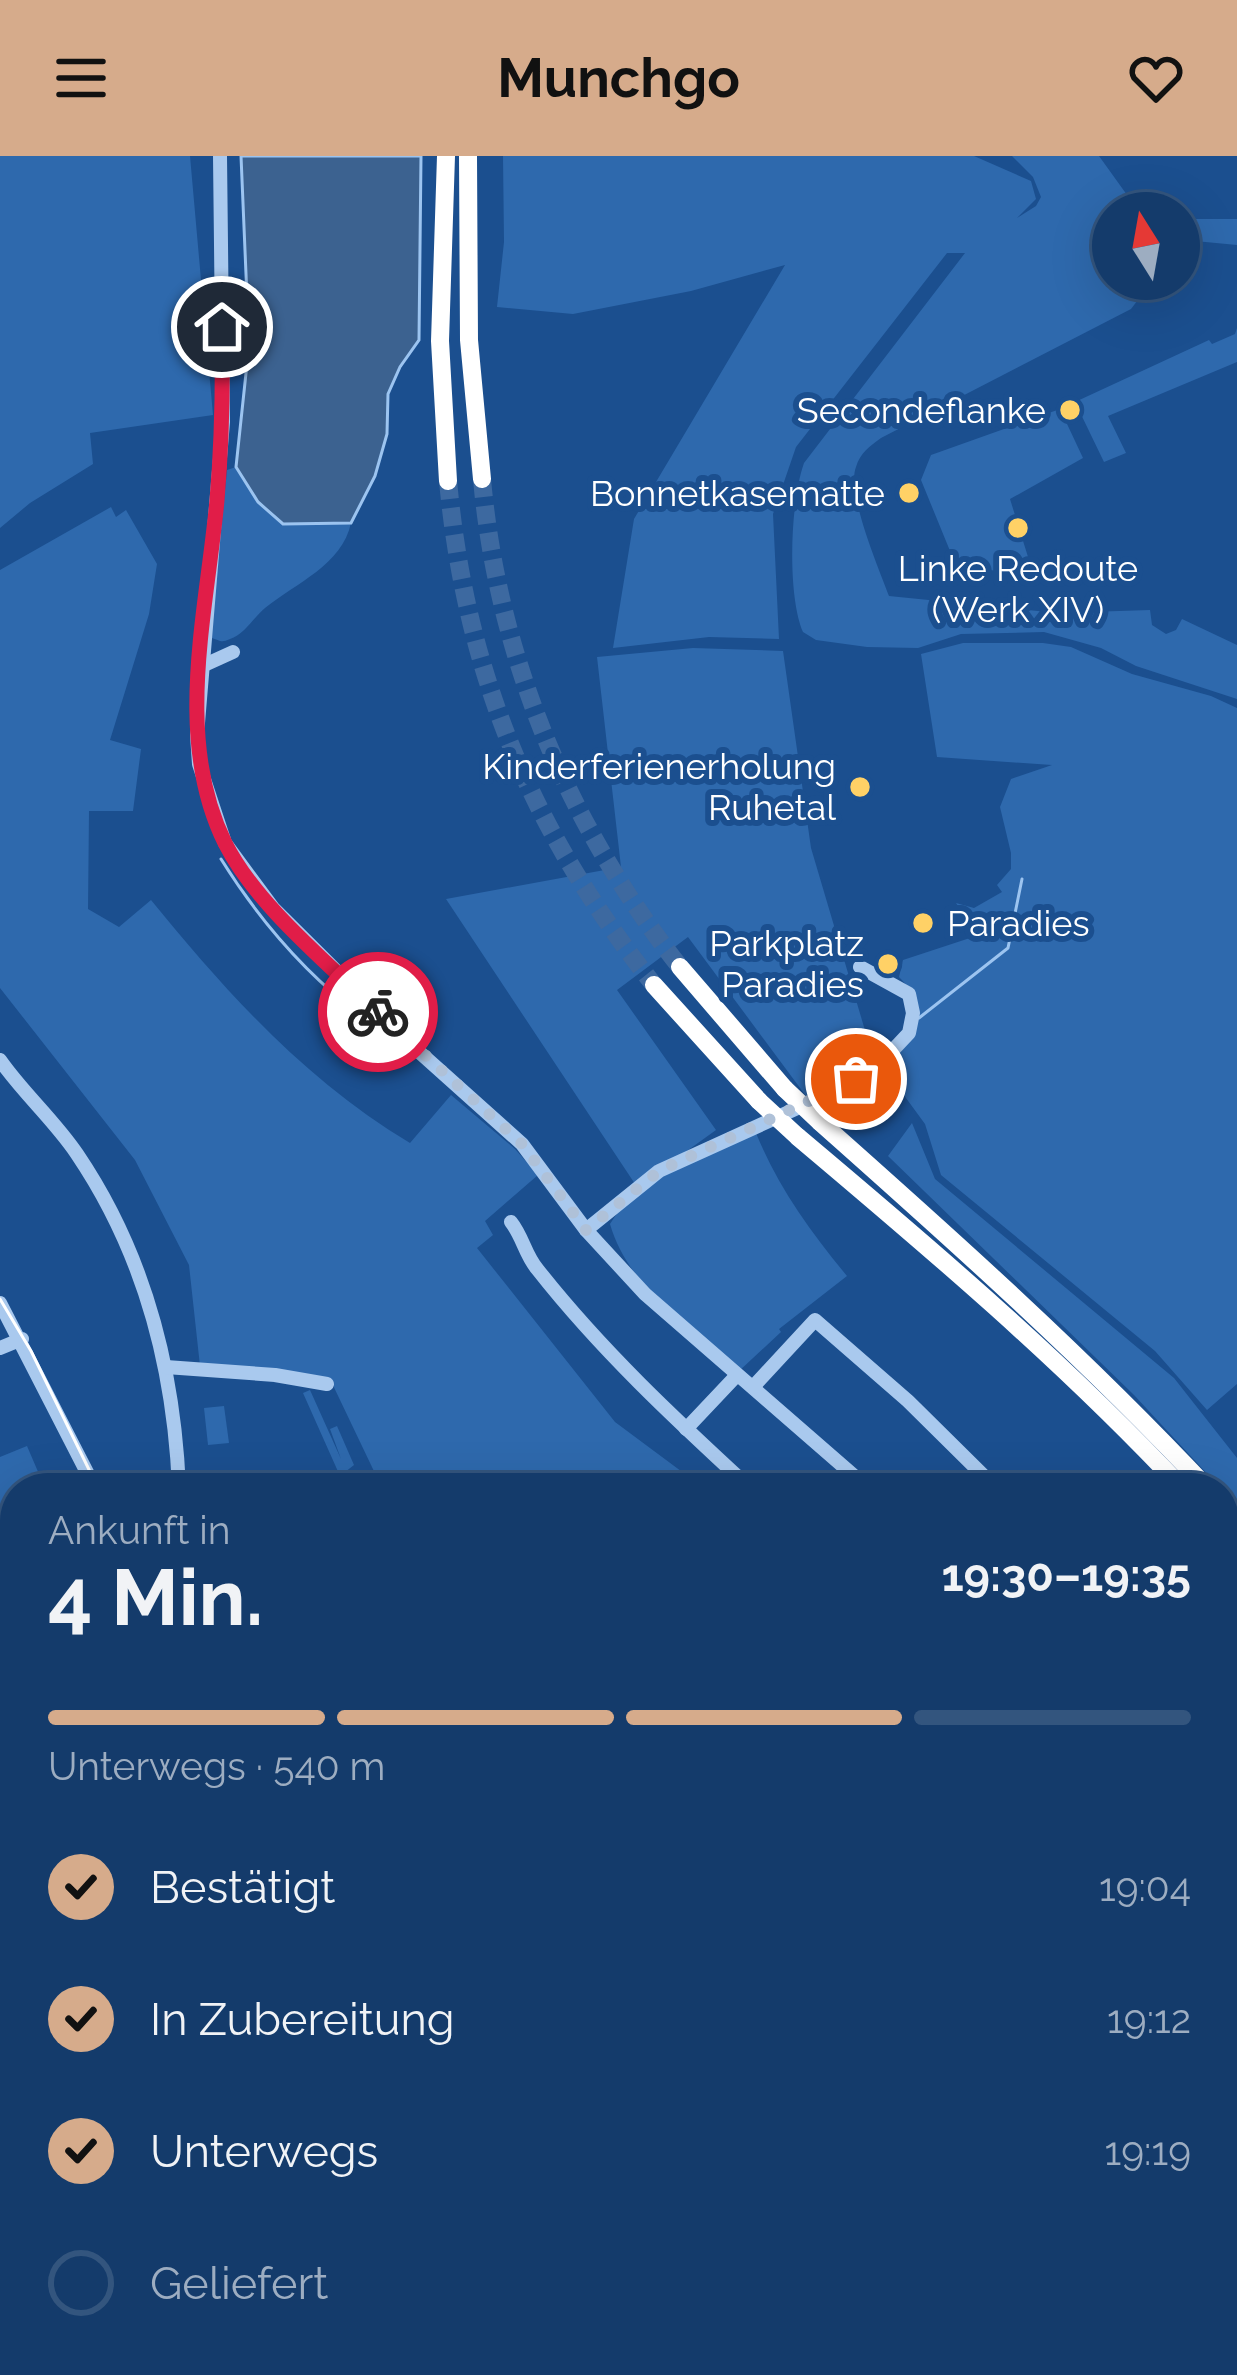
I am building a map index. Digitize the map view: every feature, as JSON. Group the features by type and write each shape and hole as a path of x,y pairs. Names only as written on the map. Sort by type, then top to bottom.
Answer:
{"highway":[{"path":"446,156 440,340 448,481"},
{"path":"468,156 469,340 482,479"},
{"path":"680,967 785,1089 980,1264 1193,1473"},
{"path":"655,985 693,1033 759,1101 973,1284 1168,1473"}],"street":[{"path":"220,156 223,422 200,667 199,764 213,816 232,855 273,908 381,1016 522,1144 586,1230 645,1294 851,1473"},
{"path":"200,667 233,652"},
{"path":"586,1230 659,1171 835,1091 895,1052 913,1023 909,994 860,967"},
{"path":"0,1060 5,1078 73,1148 120,1223 146,1291 166,1367 177,1473"},
{"path":"511,1222 535,1267 633,1381 730,1473"},
{"path":"0,1303 88,1473"},
{"path":"753,1387 815,1320 981,1473"},
{"path":"0,1348 22,1340"},
{"path":"166,1367 327,1384"},
{"path":"686,1429 736,1376"}],"shaded area":[{"path":"0,156 190,156 213,415 90,433 93,464 0,528"},
{"path":"241,156 421,156 419,340 388,394 387,434 375,476 351,523 283,524 258,502 236,467 249,345"},
{"path":"503,156 974,156 1031,181 1036,199 1017,218 1041,197 1033,177 1012,156 1099,156 1125,192 1092,192 1092,300 1138,300 1131,309 873,444 856,467 859,512 889,596 1057,613 1150,610 1152,625 1166,634 1176,630 1182,619 1237,645 1237,699 1044,632 961,634 918,648 816,640 803,632 794,595 792,548 804,463 965,253 947,253 796,447 773,514 779,639 709,637 613,648 634,519 785,265 691,291 573,314 497,307 504,242"},
{"path":"1200,219 1237,219 1237,245 1200,241"},
{"path":"1237,328 1237,362 1108,416 1126,453 1104,462 1075,402 1209,340 1212,344 1235,334"},
{"path":"1060,409 1083,458 1010,499 1033,573 957,568 921,480 931,455"},
{"path":"236,467 258,502 283,524 351,523 328,562 265,608 240,634 221,641 212,638 212,623 227,470"},
{"path":"111,507 116,517 126,510 157,564 149,614 110,740 141,749 133,811 89,811 88,909 119,927 151,900 270,1033 336,1092 410,1143 451,1095 515,1149 538,1175 485,1221 493,1235 477,1248 615,1422 684,1473 375,1473 330,1379 200,1366 189,1265 135,1160 0,988 0,570"},
{"path":"963,643 1071,647 1132,674 1237,708 1237,1384 1207,1410 1155,1351 941,1175 925,1124 884,1068 902,1050 912,1026 913,992 899,977 903,960 973,937 956,903 974,908 1002,892 997,885 1011,869 1011,853 1000,807 1011,779 1052,765 937,757 921,654"},
{"path":"693,648 783,651 811,848 872,1054 806,1096 688,937 617,990 716,1130 637,1187 446,899 621,867 597,657"},
{"path":"912,1123 935,1179 1174,1378 1237,1458 1237,1473 1206,1473 1134,1395 888,1156"},
{"path":"756,1133 796,1208 847,1276 779,1329 738,1372 646,1287 610,1224 656,1179"},
{"path":"310,1390 341,1459 330,1429 337,1426 354,1465 344,1473 339,1473 303,1393"},
{"path":"224,1406 229,1443 208,1445 204,1408"},
{"path":"27,1446 39,1473 0,1473 0,1457"}],"waterway":[{"path":"221,859 295,956 388,1035"},
{"path":"919,1018 1008,948 1022,879"}],"tunnel":[{"path":"482,479 504,611 545,738 604,857 680,967"},
{"path":"448,481 471,621 512,749 573,870 654,985"}],"tram line":[{"path":"0,1299 91,1473"}],"way so far":[{"path":"378,1012 522,1144 586,1230 659,1171 856,1079"}],"place":[{"name":"Secondeflanke","path":"1070,410"},
{"name":"Bonnetkasematte","path":"909,493"},
{"name":"Linke Redoute (Werk XIV)","path":"1018,528"},
{"name":"Kinderferienerholung Ruhetal","path":"860,787"},
{"name":"Paradies","path":"923,923"},
{"name":"Parkplatz Paradies","path":"888,964"}],"route":[{"path":"222,327 223,422 197,698 199,764 213,816 245,874 378,1012"}]}
